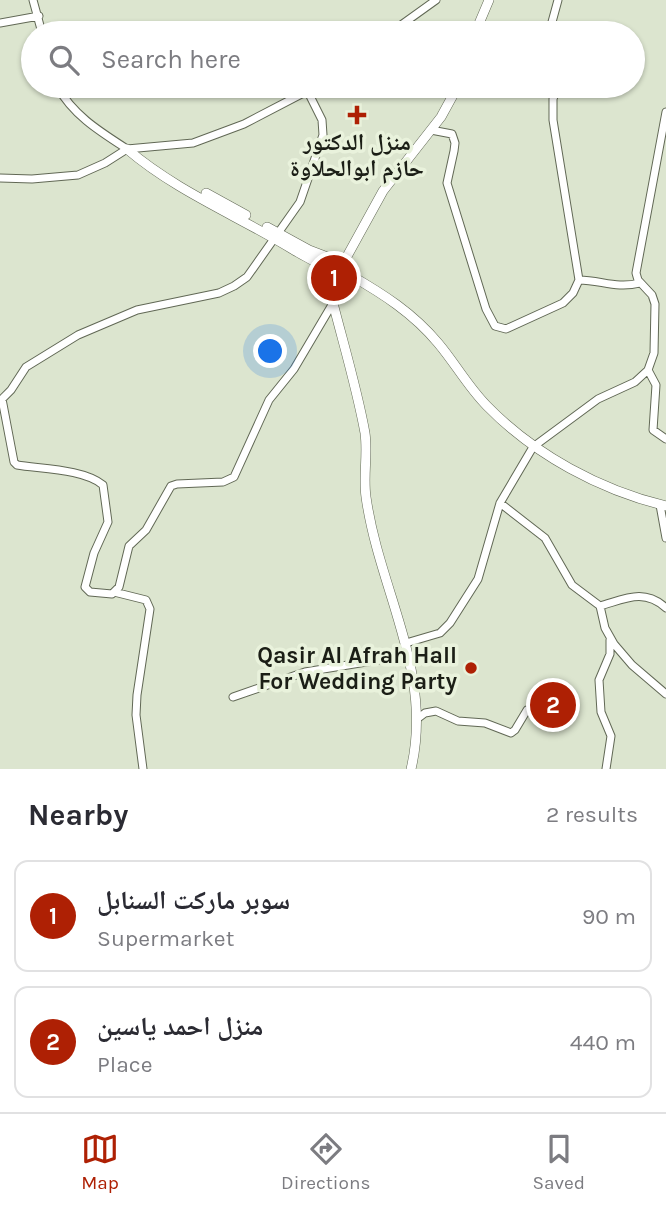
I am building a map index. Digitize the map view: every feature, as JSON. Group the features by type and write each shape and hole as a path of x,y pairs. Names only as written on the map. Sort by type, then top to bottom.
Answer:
{"street":[{"path":"0,23 36,8 45,0"},
{"path":"407,21 436,0"},
{"path":"480,21 489,0"},
{"path":"552,21 558,0"},
{"path":"66,98 93,128 276,235 336,276 343,279 350,275"},
{"path":"0,178 78,175 127,149 193,143 218,135 295,98"},
{"path":"143,769 136,715 150,609 146,600 114,592 90,593 85,587 94,553 108,522 103,485 79,474 18,465 14,462 1,400 26,367 82,332 137,310 213,295 234,286 255,268 300,202 323,135 323,120 310,98"},
{"path":"411,769 416,742 414,684 406,643 378,554 368,507 365,435 333,303 336,276 333,268 342,260 383,191 431,130 452,98"},
{"path":"431,130 452,134 454,151 447,183 486,309 495,326 506,329 563,303 573,293 579,280 553,120 553,98"},
{"path":"406,643 436,635 447,627 478,579 500,503 533,447 598,399 635,382 648,370 654,353 656,310 652,295 640,283 636,270 666,112"},
{"path":"276,235 309,250 342,260 351,267 350,275"},
{"path":"350,275 388,297 411,315 436,341 481,400 533,447 615,491 663,505 666,538"},
{"path":"579,280 624,287 640,283"},
{"path":"114,592 119,587 130,546 146,530 171,486 223,482 234,477 269,400 294,369 333,303"},
{"path":"648,370 656,384 653,430 666,439"},
{"path":"500,503 545,538 572,584 600,606 610,636 610,654 599,680 601,712 611,736 606,769"},
{"path":"600,606 636,596 648,596 666,608"},
{"path":"610,636 632,665 666,694"},
{"path":"233,697 305,672 409,655"},
{"path":"416,719 425,713 436,711 458,720 485,723 510,733 515,730 527,710 555,709"}],"place":[{"name":"منزل الدكتور حازم ابوالحلاوة","path":"357,115"},
{"name":"سوبر ماركت السنابل","path":"334,278"},
{"name":"Qasir Al Afrah Hall For Wedding Party","path":"471,668"},
{"name":"منزل احمد ياسين","path":"553,705"}]}
